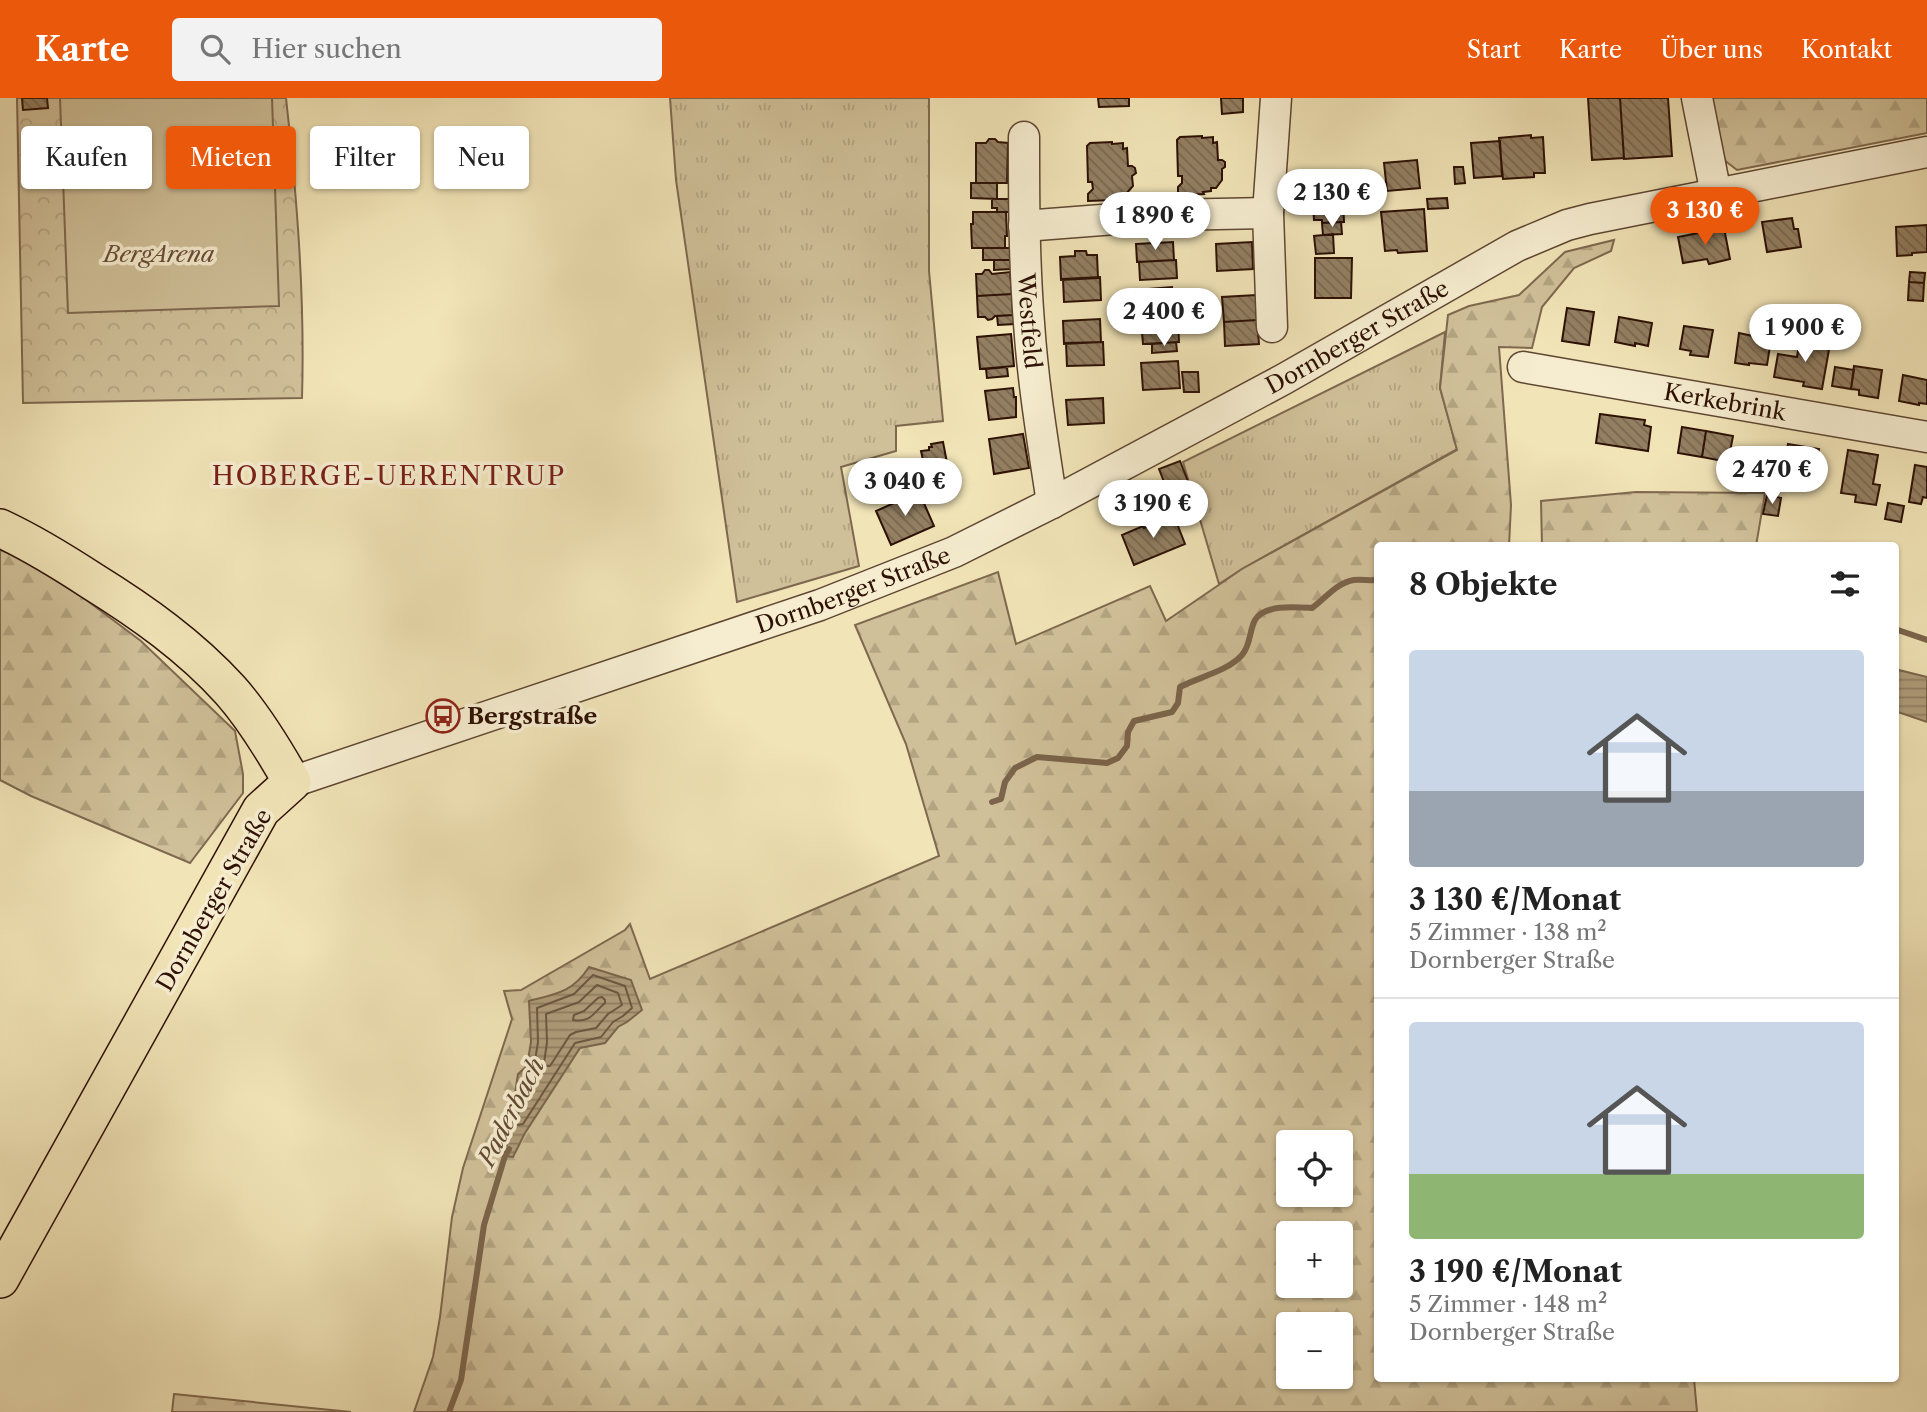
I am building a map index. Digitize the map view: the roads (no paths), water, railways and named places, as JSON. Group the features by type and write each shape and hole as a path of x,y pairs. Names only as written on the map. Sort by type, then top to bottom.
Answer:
{"main road":[{"path":"0,528 69,566 137,609 203,662 257,724 292,782"},
{"name":"Dornberger Straße","path":"0,1279 261,810 292,782"}],"street":[{"path":"1272,327 1268,213 1276,98"},
{"path":"1697,98 1716,194"},
{"name":"Westfeld","path":"1024,137 1024,226 1029,323 1038,419 1052,503"},
{"name":"Dornberger Straße","path":"292,782 820,606 954,552 1052,503 1284,379 1517,246 1579,222 1927,152"},
{"path":"1024,226 1167,215 1268,213"},
{"name":"Kerkebrink","path":"1523,367 1927,437"}],"water":[{"path":"1899,670 1927,677 1927,722 1899,712"},
{"path":"589,967 631,980 642,1010 618,1027 605,1043 580,1048 525,1133 513,1157 505,1156 518,1074 527,1066 531,1042 529,1001 556,994 570,987"}],"waterway":[{"name":"Paderbach","path":"992,802 1001,799 1005,782 1015,768 1037,757 1107,763 1118,758 1127,746 1128,732 1134,721 1172,712 1178,703 1180,687 1236,661 1247,647 1255,620 1266,611 1312,608 1336,588 1348,582 1374,580"},
{"name":"Paderbach","path":"1899,630 1927,640"},
{"name":"Paderbach","path":"449,1412 461,1380 484,1225 509,1149"}],"place":[{"name":"Bergstraße","path":"443,716"}],"district":[{"name":"HOBERGE-UERENTRUP","path":"389,476"}],"park label":[{"name":"BergArena","path":"159,254"}]}
